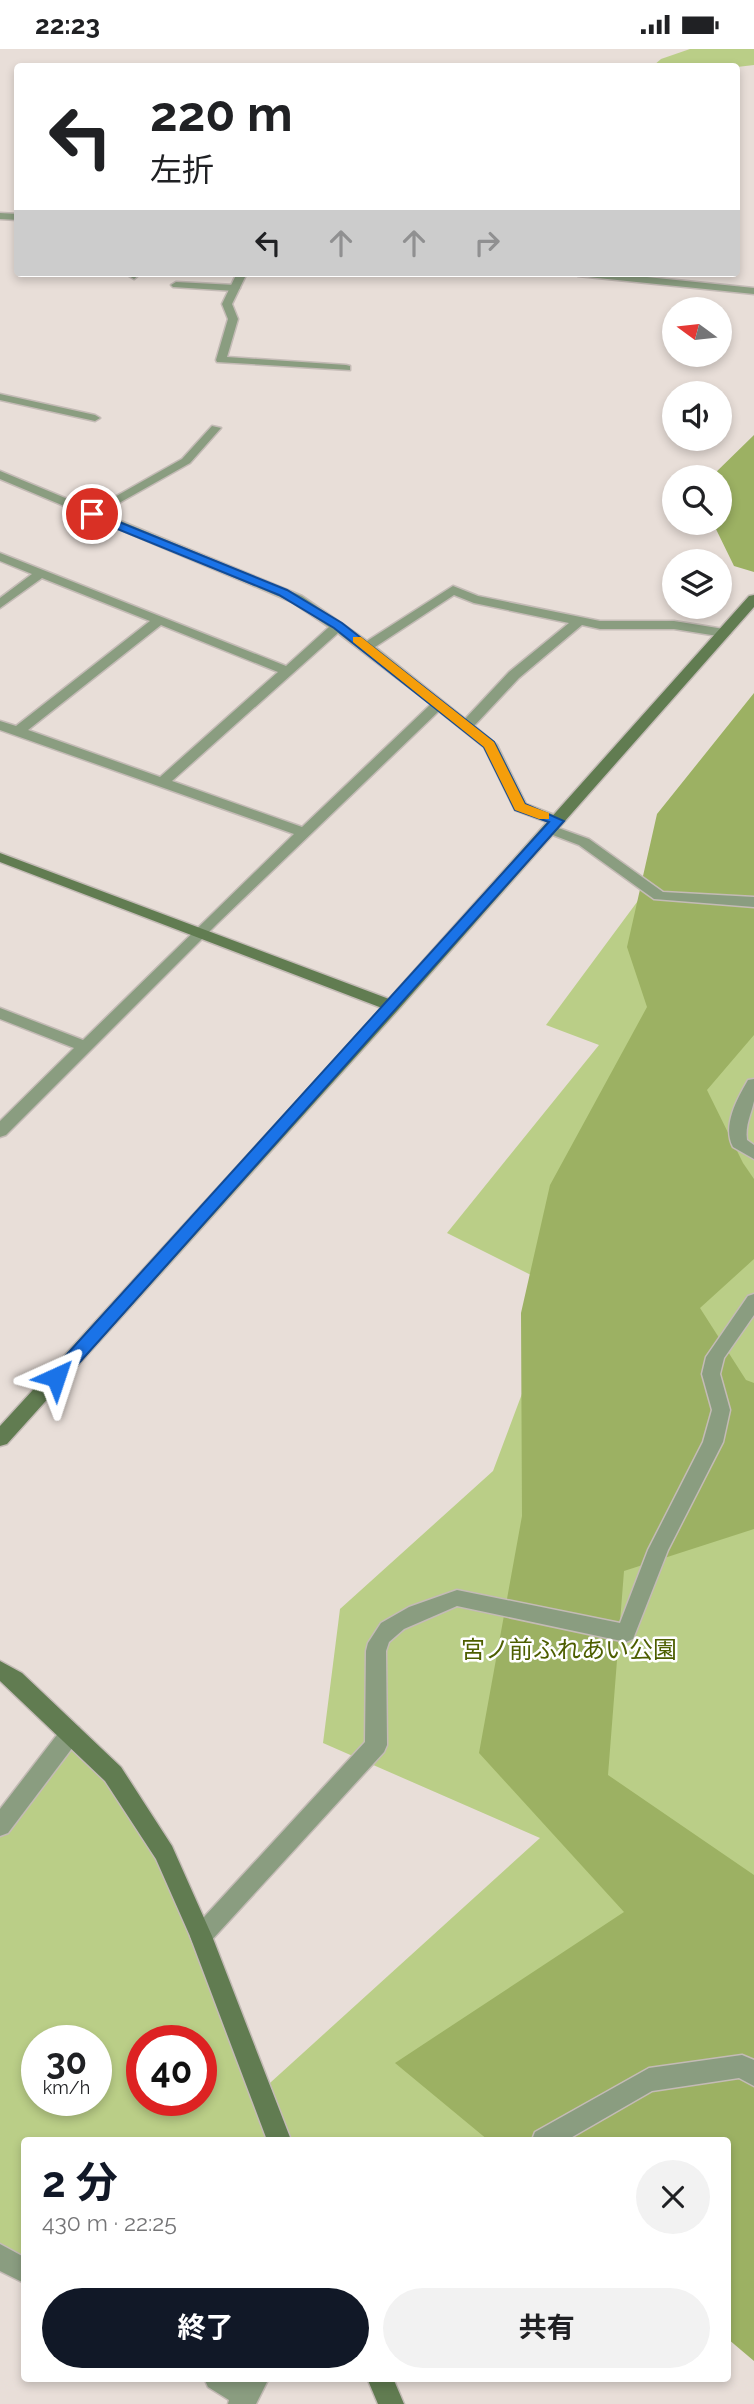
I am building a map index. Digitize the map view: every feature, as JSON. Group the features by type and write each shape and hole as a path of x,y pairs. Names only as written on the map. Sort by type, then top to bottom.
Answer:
{"street":[{"path":"240,277 228,304 233,319 221,360 346,368"},
{"path":"617,277 754,291"},
{"path":"0,475 297,599 338,625 489,745 520,807 584,842 659,895 754,902"},
{"path":"0,492 16,481"},
{"path":"0,557 287,671"},
{"path":"0,604 41,573"},
{"path":"367,647 453,590 474,599 600,625 674,625 723,633"},
{"path":"0,1439 392,1006 754,599"},
{"path":"18,731 161,619"},
{"path":"467,726 514,675 579,621"},
{"path":"161,784 338,625"},
{"path":"0,1131 439,704"},
{"path":"0,725 304,833"},
{"path":"0,857 392,1006"},
{"path":"0,1013 86,1047"},
{"path":"754,1084 738,1119 737,1134 738,1143 754,1153"},
{"path":"201,1936 376,1745 376,1651 381,1636 395,1625 433,1605 457,1598 626,1633 658,1549 713,1442 721,1410 711,1374 715,1357 754,1301"},
{"path":"0,1670 15,1679 113,1774 157,1842 201,1936 278,2137"},
{"path":"0,1826 71,1733"},
{"path":"549,2137 649,2080 742,2066 754,2074"},
{"path":"0,2257 21,2269"},
{"path":"226,2382 248,2392"},
{"path":"382,2382 391,2404"}],"lane":[{"path":"176,285 235,288"},
{"path":"0,397 95,418"},
{"path":"92,514 186,461 216,428"}],"green space":[{"path":"690,49 754,49 754,65 740,67 740,63 656,63"},
{"path":"754,435 754,572 734,566 732,549 726,549 719,535 732,535 732,465 723,465"},
{"path":"754,693 754,1035 707,1090 743,1163 754,1179 754,1259 700,1308 746,1380 754,1383 754,1529 624,1571 608,1775 754,1875 754,2361 731,2342 731,2137 484,2137 395,2063 624,1912 479,1753 522,1516 521,1313 550,1185 647,1007 627,947 657,814"},
{"name":"宮ノ前ふれあい公園","path":"660,871 754,888 754,2073 553,2137 21,2137 21,2269 0,2257 0,1826 71,1733 164,1853 260,2092 540,1838 323,1743 340,1609 493,1471 561,1290 447,1233 599,1045 546,1025"}],"slow traffic":[{"path":"357,640 489,745 520,807 544,816"}],"route":[{"path":"56,1377 557,821 520,807 489,745 338,625 297,599 92,514"}]}
